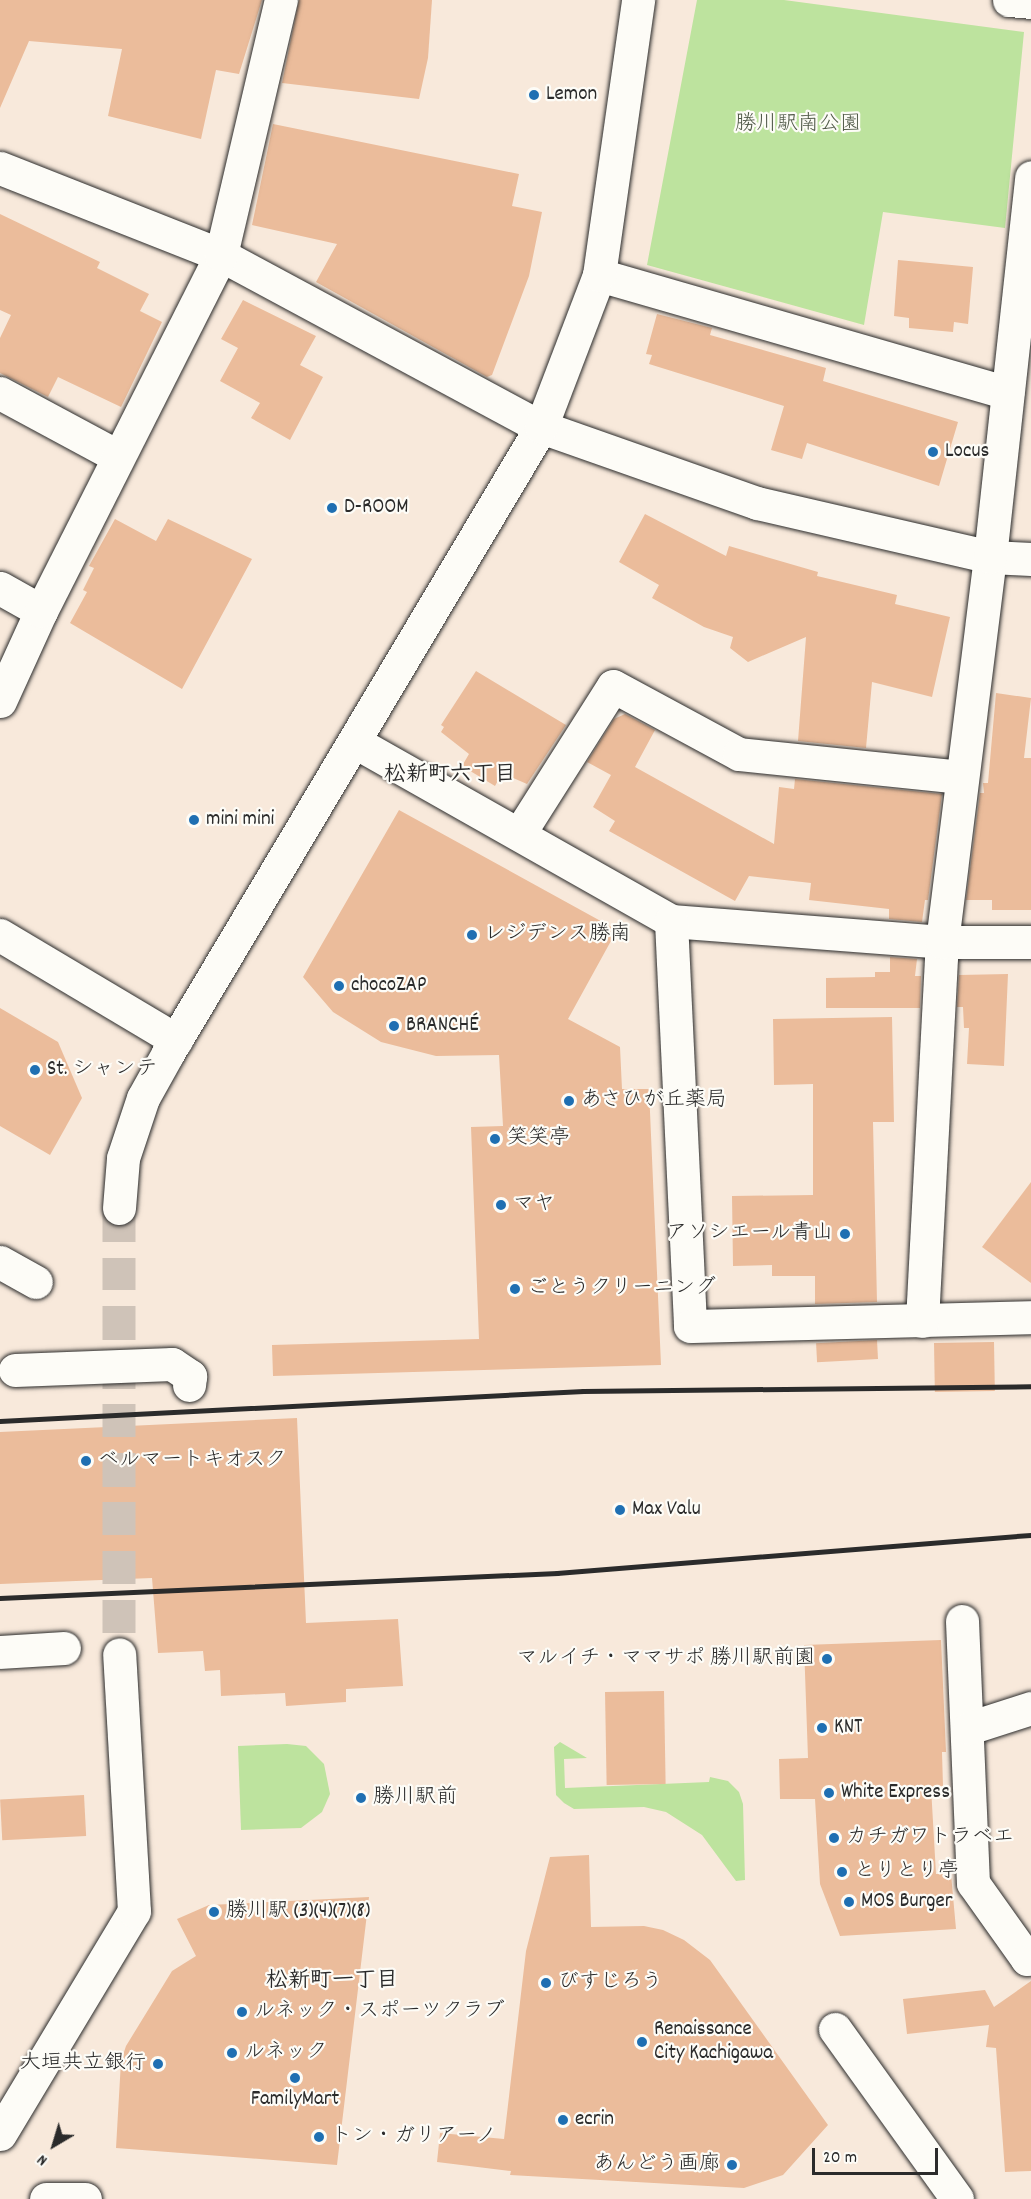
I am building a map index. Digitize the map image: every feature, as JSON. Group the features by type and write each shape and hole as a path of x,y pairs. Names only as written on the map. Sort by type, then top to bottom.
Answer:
{"street":[{"path":"0,701 117,456 221,255 281,0"},
{"path":"119,1208 123,1158 143,1098 541,427 599,275 638,0"},
{"path":"1009,0 1031,2"},
{"path":"0,168 221,255 541,427 757,503 990,558 1031,559"},
{"path":"922,1321 942,942 990,558 1007,393 1025,282 1031,177"},
{"path":"599,275 1007,393"},
{"path":"0,393 117,456"},
{"path":"0,588 41,611"},
{"path":"519,834 613,686 739,754 962,777"},
{"path":"355,742 671,921 942,942 1031,942"},
{"path":"671,921 690,1326 1031,1317"},
{"path":"0,935 176,1040"},
{"path":"0,1262 36,1282"},
{"path":"15,1370 172,1364 190,1376 189,1386"},
{"path":"962,1622 969,1728 973,1883 1028,1959 1031,1958"},
{"path":"0,1652 64,1648"},
{"path":"0,2133 134,1911 119,1654"},
{"path":"969,1728 1031,1708"},
{"path":"835,2029 957,2199"},
{"path":"46,2199 85,2199"}],"green space":[{"name":"勝川駅南公園","path":"697,0 784,0 1024,32 1005,228 883,212 864,325 647,265"},
{"path":"560,1742 587,1758 564,1759 565,1788 709,1782 710,1777 728,1781 739,1792 743,1804 745,1880 736,1881 702,1835 666,1812 644,1807 574,1809 564,1803 556,1795 554,1747"},
{"path":"287,1744 306,1746 324,1764 330,1794 322,1812 301,1828 241,1830 238,1746"}],"building":[{"path":"0,0 262,0 239,74 216,70 201,139 108,116 122,49 29,41 0,108"},
{"path":"299,0 432,0 428,58 419,99 282,83"},
{"path":"273,124 519,174 512,206 542,212 529,276 492,375 487,377 316,282 337,244 252,225"},
{"path":"0,214 100,262 97,268 149,294 140,311 162,322 121,407 58,377 48,397 0,373 0,338 11,315 0,310"},
{"path":"898,260 973,267 968,324 954,322 953,332 909,328 909,318 894,316"},
{"path":"243,300 316,336 300,365 323,377 290,440 251,418 260,403 220,381 238,348 221,339"},
{"path":"657,314 712,328 710,335 826,368 823,381 958,422 939,486 807,443 802,459 771,450 784,406 649,364 652,355 646,354"},
{"path":"645,514 726,556 729,546 818,572 817,576 897,595 895,604 950,617 932,697 872,682 866,748 798,741 806,637 748,662 730,648 733,637 704,627 652,598 659,585 619,562"},
{"path":"115,519 156,541 168,519 252,559 182,689 70,623 87,592 83,590 94,568 89,566"},
{"path":"476,671 566,725 527,784 502,773 495,786 462,766 469,754 441,732 444,727 441,725"},
{"path":"996,693 1031,698 1024,758 1031,758 1031,910 992,910 992,900 966,900 980,793 984,793 983,783 988,783"},
{"path":"625,714 655,730 635,767 774,844 779,787 794,789 795,779 942,794 928,900 925,900 922,922 889,919 889,909 809,900 811,883 749,876 735,901 609,831 615,821 593,807 611,775 587,762 614,719"},
{"path":"399,810 617,930 568,1019 620,1047 622,1089 649,1089 661,1365 273,1376 272,1345 479,1339 471,1127 503,1126 499,1055 436,1056 381,1042 333,1012 303,977"},
{"path":"890,957 917,959 915,976 921,976 920,1008 826,1008 826,978 875,977 875,972 890,972"},
{"path":"1008,974 1004,1066 967,1064 969,1028 964,1028 963,1007 957,1007 959,975"},
{"name":"St. シャンテ","path":"0,1008 58,1042 82,1098 50,1155 0,1126"},
{"path":"892,1017 894,1122 873,1122 877,1302 815,1304 815,1276 772,1276 772,1265 733,1266 732,1196 813,1195 813,1084 774,1085 773,1019"},
{"path":"1031,1182 1031,1283 982,1247"},
{"path":"877,1340 878,1359 817,1362 816,1343"},
{"path":"994,1342 995,1391 935,1392 934,1343"},
{"path":"297,1418 306,1623 398,1619 403,1686 346,1689 346,1702 286,1706 285,1693 221,1696 220,1670 205,1671 203,1651 158,1653 152,1578 0,1584 0,1432"},
{"path":"941,1640 946,1752 942,1752 943,1786 931,1787 936,1874 951,1874 956,1929 840,1936 820,1884 815,1799 780,1799 779,1759 808,1758 804,1645"},
{"path":"664,1691 666,1784 607,1785 605,1692"},
{"path":"84,1795 86,1836 2,1840 0,1799"},
{"name":"Renaissance City Kachigawa","path":"589,1855 591,1927 644,1926 663,1930 684,1940 710,1960 828,2125 783,2175 744,2188 510,2175 511,2171 437,2162 440,2133 504,2139 526,1951 550,1857"},
{"name":"ルネック","path":"369,1897 337,2165 116,2148 121,2061 126,2046 172,1971 196,1956 177,1919 209,1905"},
{"path":"1031,1981 1031,2171 1005,2172 996,2048 986,2047 989,2025 907,2034 903,1999 985,1990 994,2007"}],"tunnel":[{"path":"119,1208 119,1654"}],"railway":[{"path":"0,1421 583,1391 1031,1386"},
{"path":"0,1598 557,1573 1031,1535"}],"place":[{"name":"Lemon","path":"534,95"},
{"name":"Locus","path":"933,452"},
{"name":"D-ROOM","path":"332,508"},
{"name":"mini mini","path":"194,820"},
{"name":"レジデンス勝南","path":"472,935"},
{"name":"chocoZAP","path":"339,986"},
{"name":"BRANCHÉ","path":"394,1026"},
{"name":"St. シャンテ","path":"35,1070"},
{"name":"あさひが丘薬局","path":"569,1101"},
{"name":"笑笑亭","path":"495,1139"},
{"name":"マヤ","path":"501,1205"},
{"name":"アソシエール青山","path":"845,1234"},
{"name":"ごとうクリーニング","path":"515,1289"},
{"name":"ベルマートキオスク","path":"86,1461"},
{"name":"Max Valu","path":"620,1510"},
{"name":"マルイチ・ママサポ 勝川駅前園","path":"827,1659"},
{"name":"KNT","path":"822,1728"},
{"name":"White Express","path":"829,1793"},
{"name":"勝川駅前","path":"361,1798"},
{"name":"カチガワトラベエ","path":"834,1838"},
{"name":"とりとり亭","path":"842,1872"},
{"name":"MOS Burger","path":"849,1902"},
{"name":"勝川駅 (3)(4)(7)(8)","path":"214,1912"},
{"name":"びすじろう","path":"546,1983"},
{"name":"ルネック・スポーツクラブ","path":"242,2012"},
{"name":"Renaissance City Kachigawa","path":"642,2042"},
{"name":"ルネック","path":"232,2053"},
{"name":"大垣共立銀行","path":"158,2064"},
{"name":"FamilyMart","path":"295,2078"},
{"name":"ecrin","path":"563,2120"},
{"name":"トン・ガリアーノ","path":"319,2137"},
{"name":"あんどう画廊","path":"732,2165"}],"district":[{"name":"松新町六丁目","path":"450,776"},
{"name":"松新町一丁目","path":"332,1982"}]}
